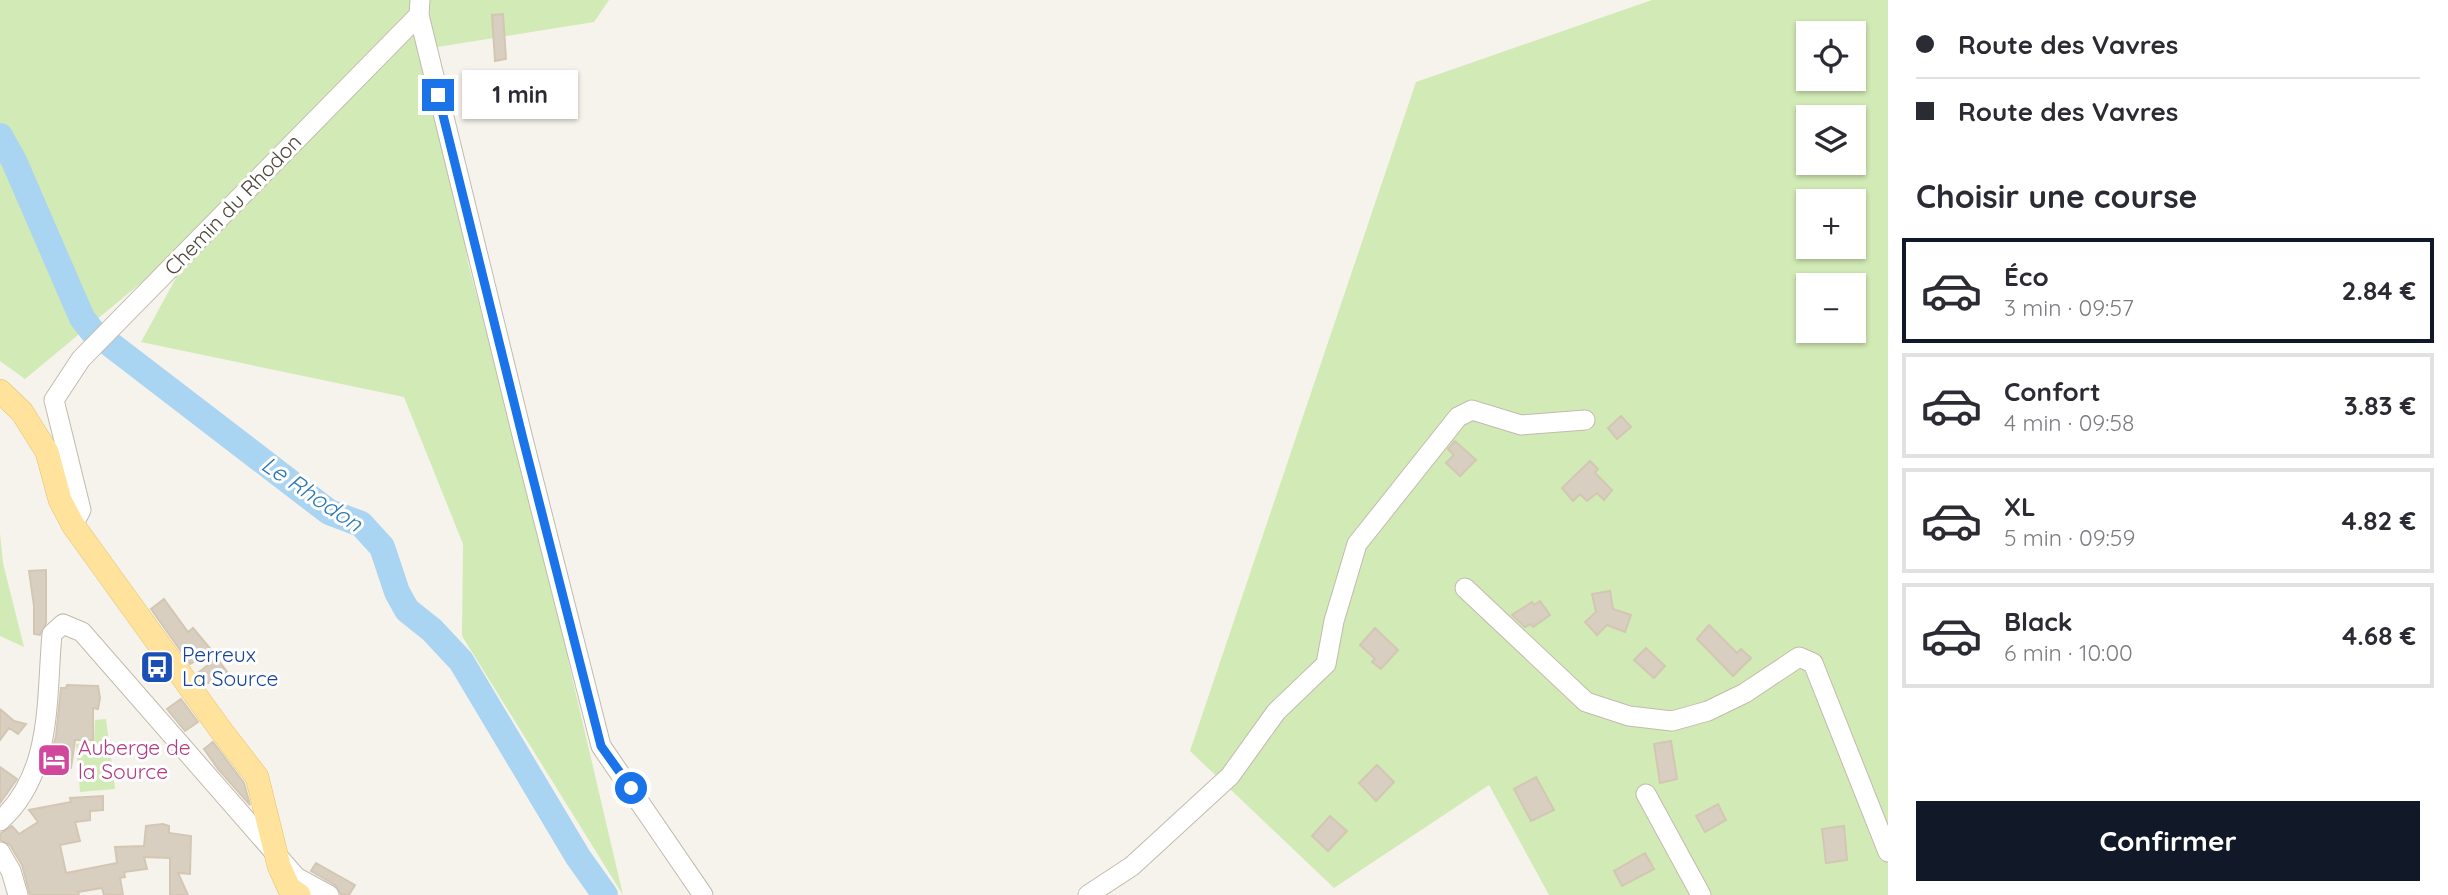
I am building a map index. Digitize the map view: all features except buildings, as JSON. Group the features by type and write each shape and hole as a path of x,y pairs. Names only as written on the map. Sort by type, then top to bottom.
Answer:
{"main road":[{"path":"0,391 22,412 47,452 60,500 74,525 257,777 279,866 289,888 299,895"}],"street":[{"name":"Chemin du Rhodon","path":"74,525 81,510 54,400 81,359 420,8"},
{"path":"420,8 526,452 601,746 704,895"},
{"path":"1088,895 1132,866 1230,776 1276,712 1326,664 1334,621 1357,544 1458,417 1472,410 1521,425 1585,420"},
{"path":"1465,588 1586,702 1629,716 1672,721 1709,711 1745,693 1799,657 1813,663 1888,852"},
{"path":"0,821 25,793 34,774 45,722 52,634 63,624 82,632 296,877 329,895"},
{"path":"1646,794 1701,895"},
{"path":"0,852 11,870 18,895"}],"green space":[{"path":"0,0 609,0 594,22 437,47 468,263 568,639 568,660 623,895 462,636 463,544 404,397 141,342 200,234 25,379 0,361"},
{"path":"1652,0 1888,0 1888,895 1549,895 1489,785 1334,888 1190,751 1416,82"},
{"path":"0,533 3,563 24,647 0,636"},
{"path":"106,719 115,789 80,792 76,744 94,742 95,720"}],"waterway":[{"name":"Le Rhodon","path":"0,136 14,161 82,318 93,332"},
{"name":"Le Rhodon","path":"110,344 329,512 361,524 382,547 397,592 407,610 432,630 461,661 578,857 605,895"}],"place":[{"name":"Perreux La Source","path":"157,667"},
{"name":"Auberge de la Source","path":"54,760"}],"route":[{"path":"438,95 601,746 631,788"}]}
